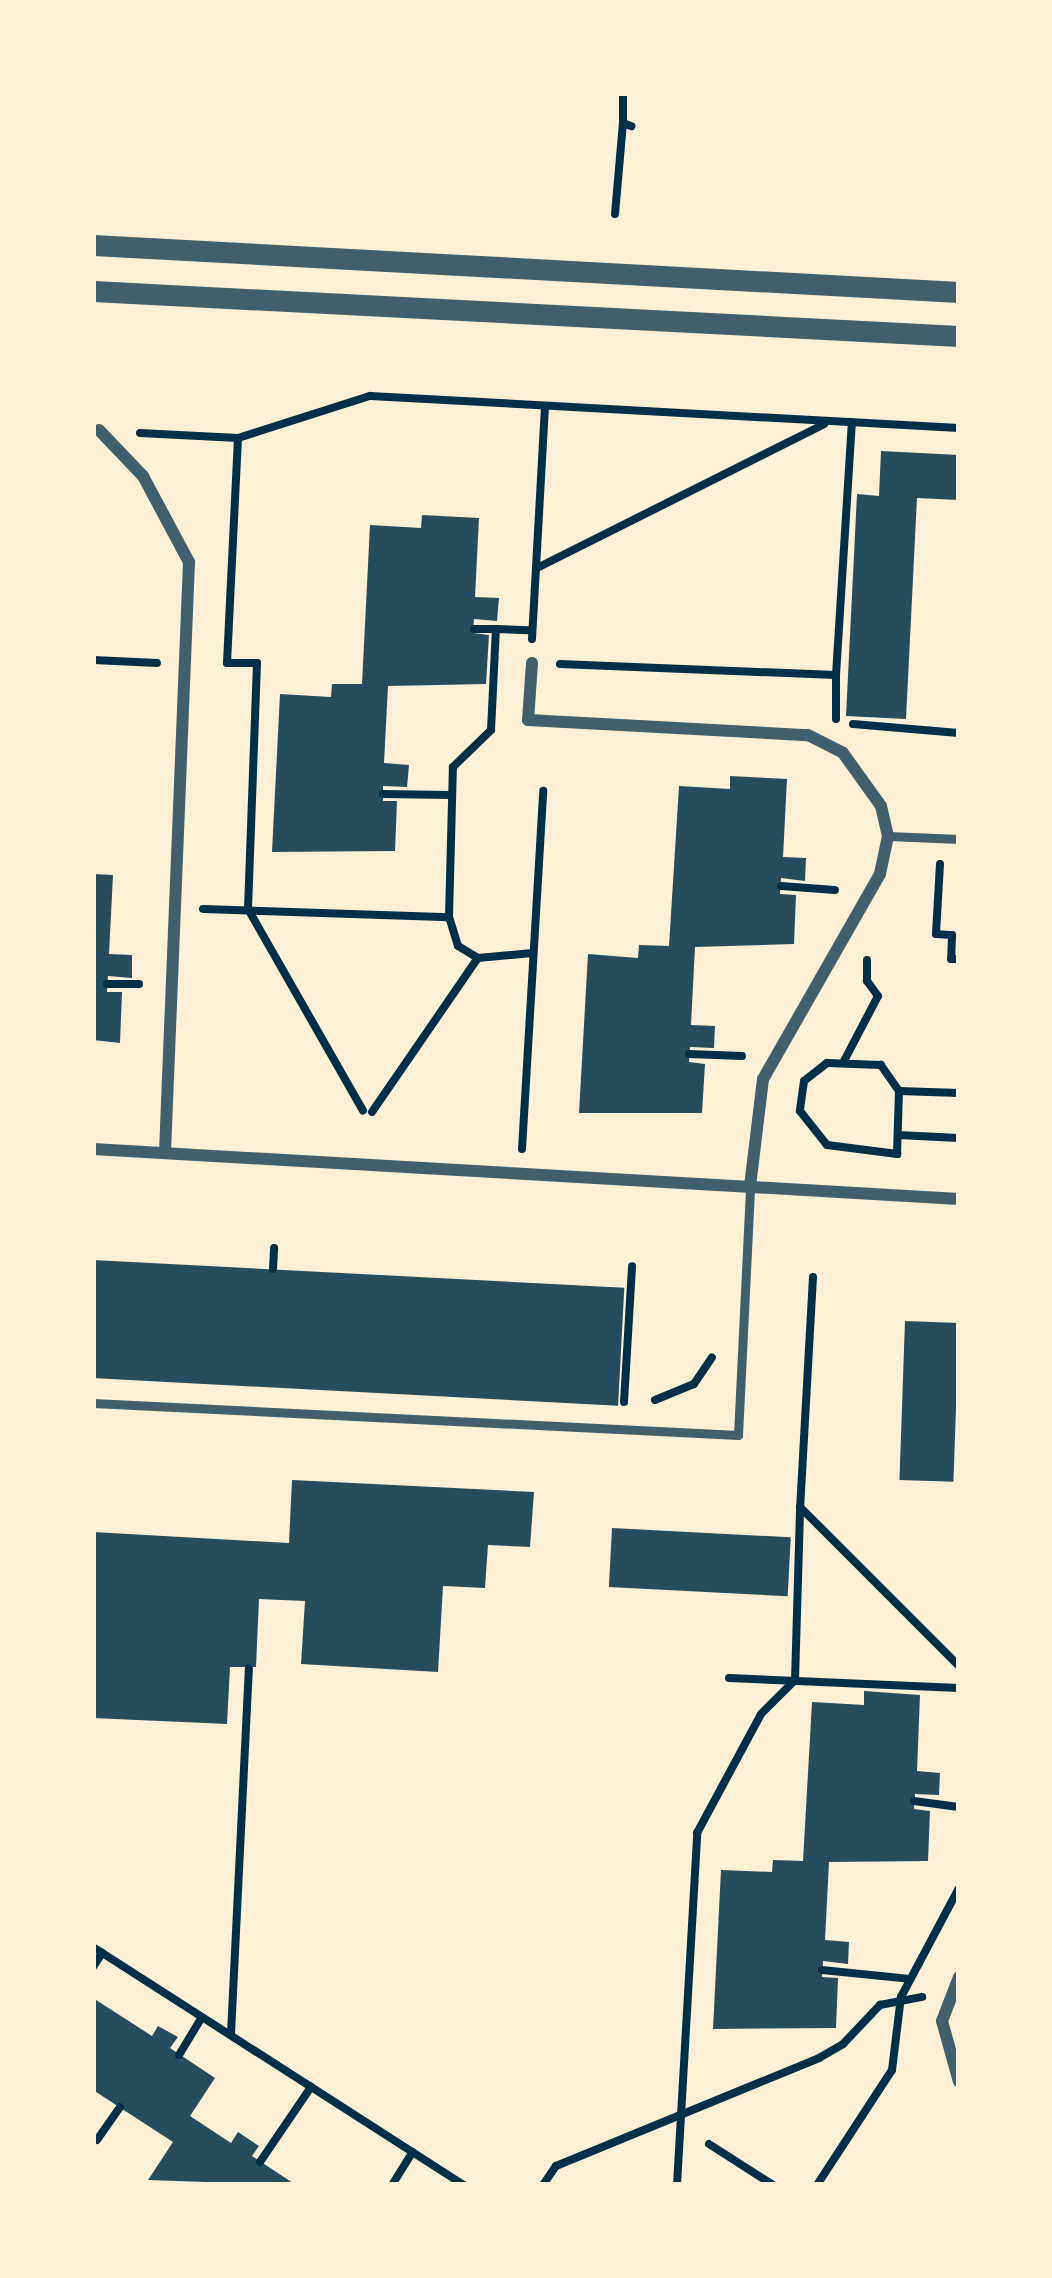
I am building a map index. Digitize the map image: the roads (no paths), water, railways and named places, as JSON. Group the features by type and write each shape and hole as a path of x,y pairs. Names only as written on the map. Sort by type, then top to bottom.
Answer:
{"street":[{"path":"93,245 959,292"},
{"path":"93,291 959,336"},
{"path":"99,430 143,476 189,562 165,1153"},
{"path":"532,663 527,720 808,735 843,753 865,778 887,836 880,874 763,1079 750,1187"},
{"path":"93,1149 959,1199"},
{"path":"959,1977 942,2021 946,2057 959,2082"}],"lane":[{"path":"887,836 959,839"},
{"path":"93,1403 738,1435 750,1187"}]}
